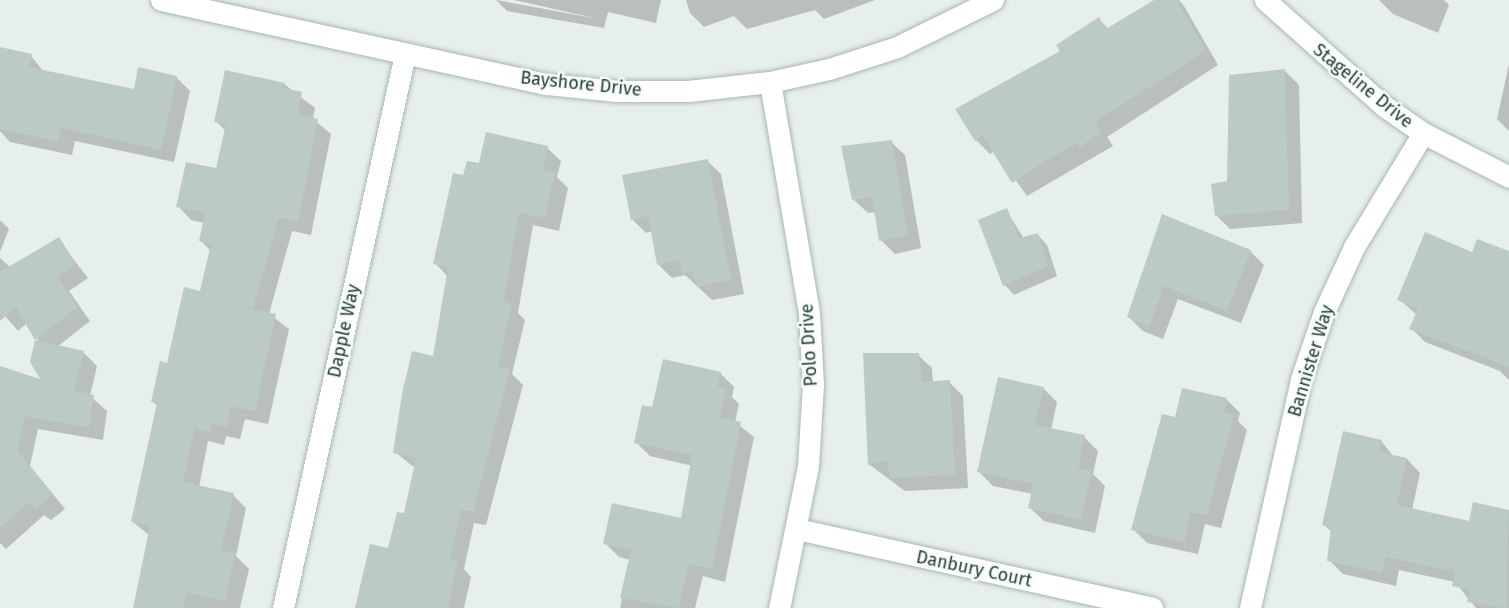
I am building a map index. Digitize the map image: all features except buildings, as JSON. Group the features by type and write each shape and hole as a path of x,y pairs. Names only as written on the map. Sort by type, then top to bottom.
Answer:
{"street":[{"name":"Bayshore Drive","path":"160,0 547,84 617,91 688,91 770,82 897,47 969,6 993,0"},
{"name":"Stageline Drive","path":"1265,0 1337,69 1423,133 1509,177"},
{"name":"Dapple Way","path":"282,608 405,54"},
{"name":"Polo Drive","path":"770,82 809,313 811,411 797,530 779,608"},
{"name":"Bannister Way","path":"1250,608 1301,379 1324,312 1354,247 1423,133"},
{"name":"Danbury Court","path":"797,530 1152,608"}]}
